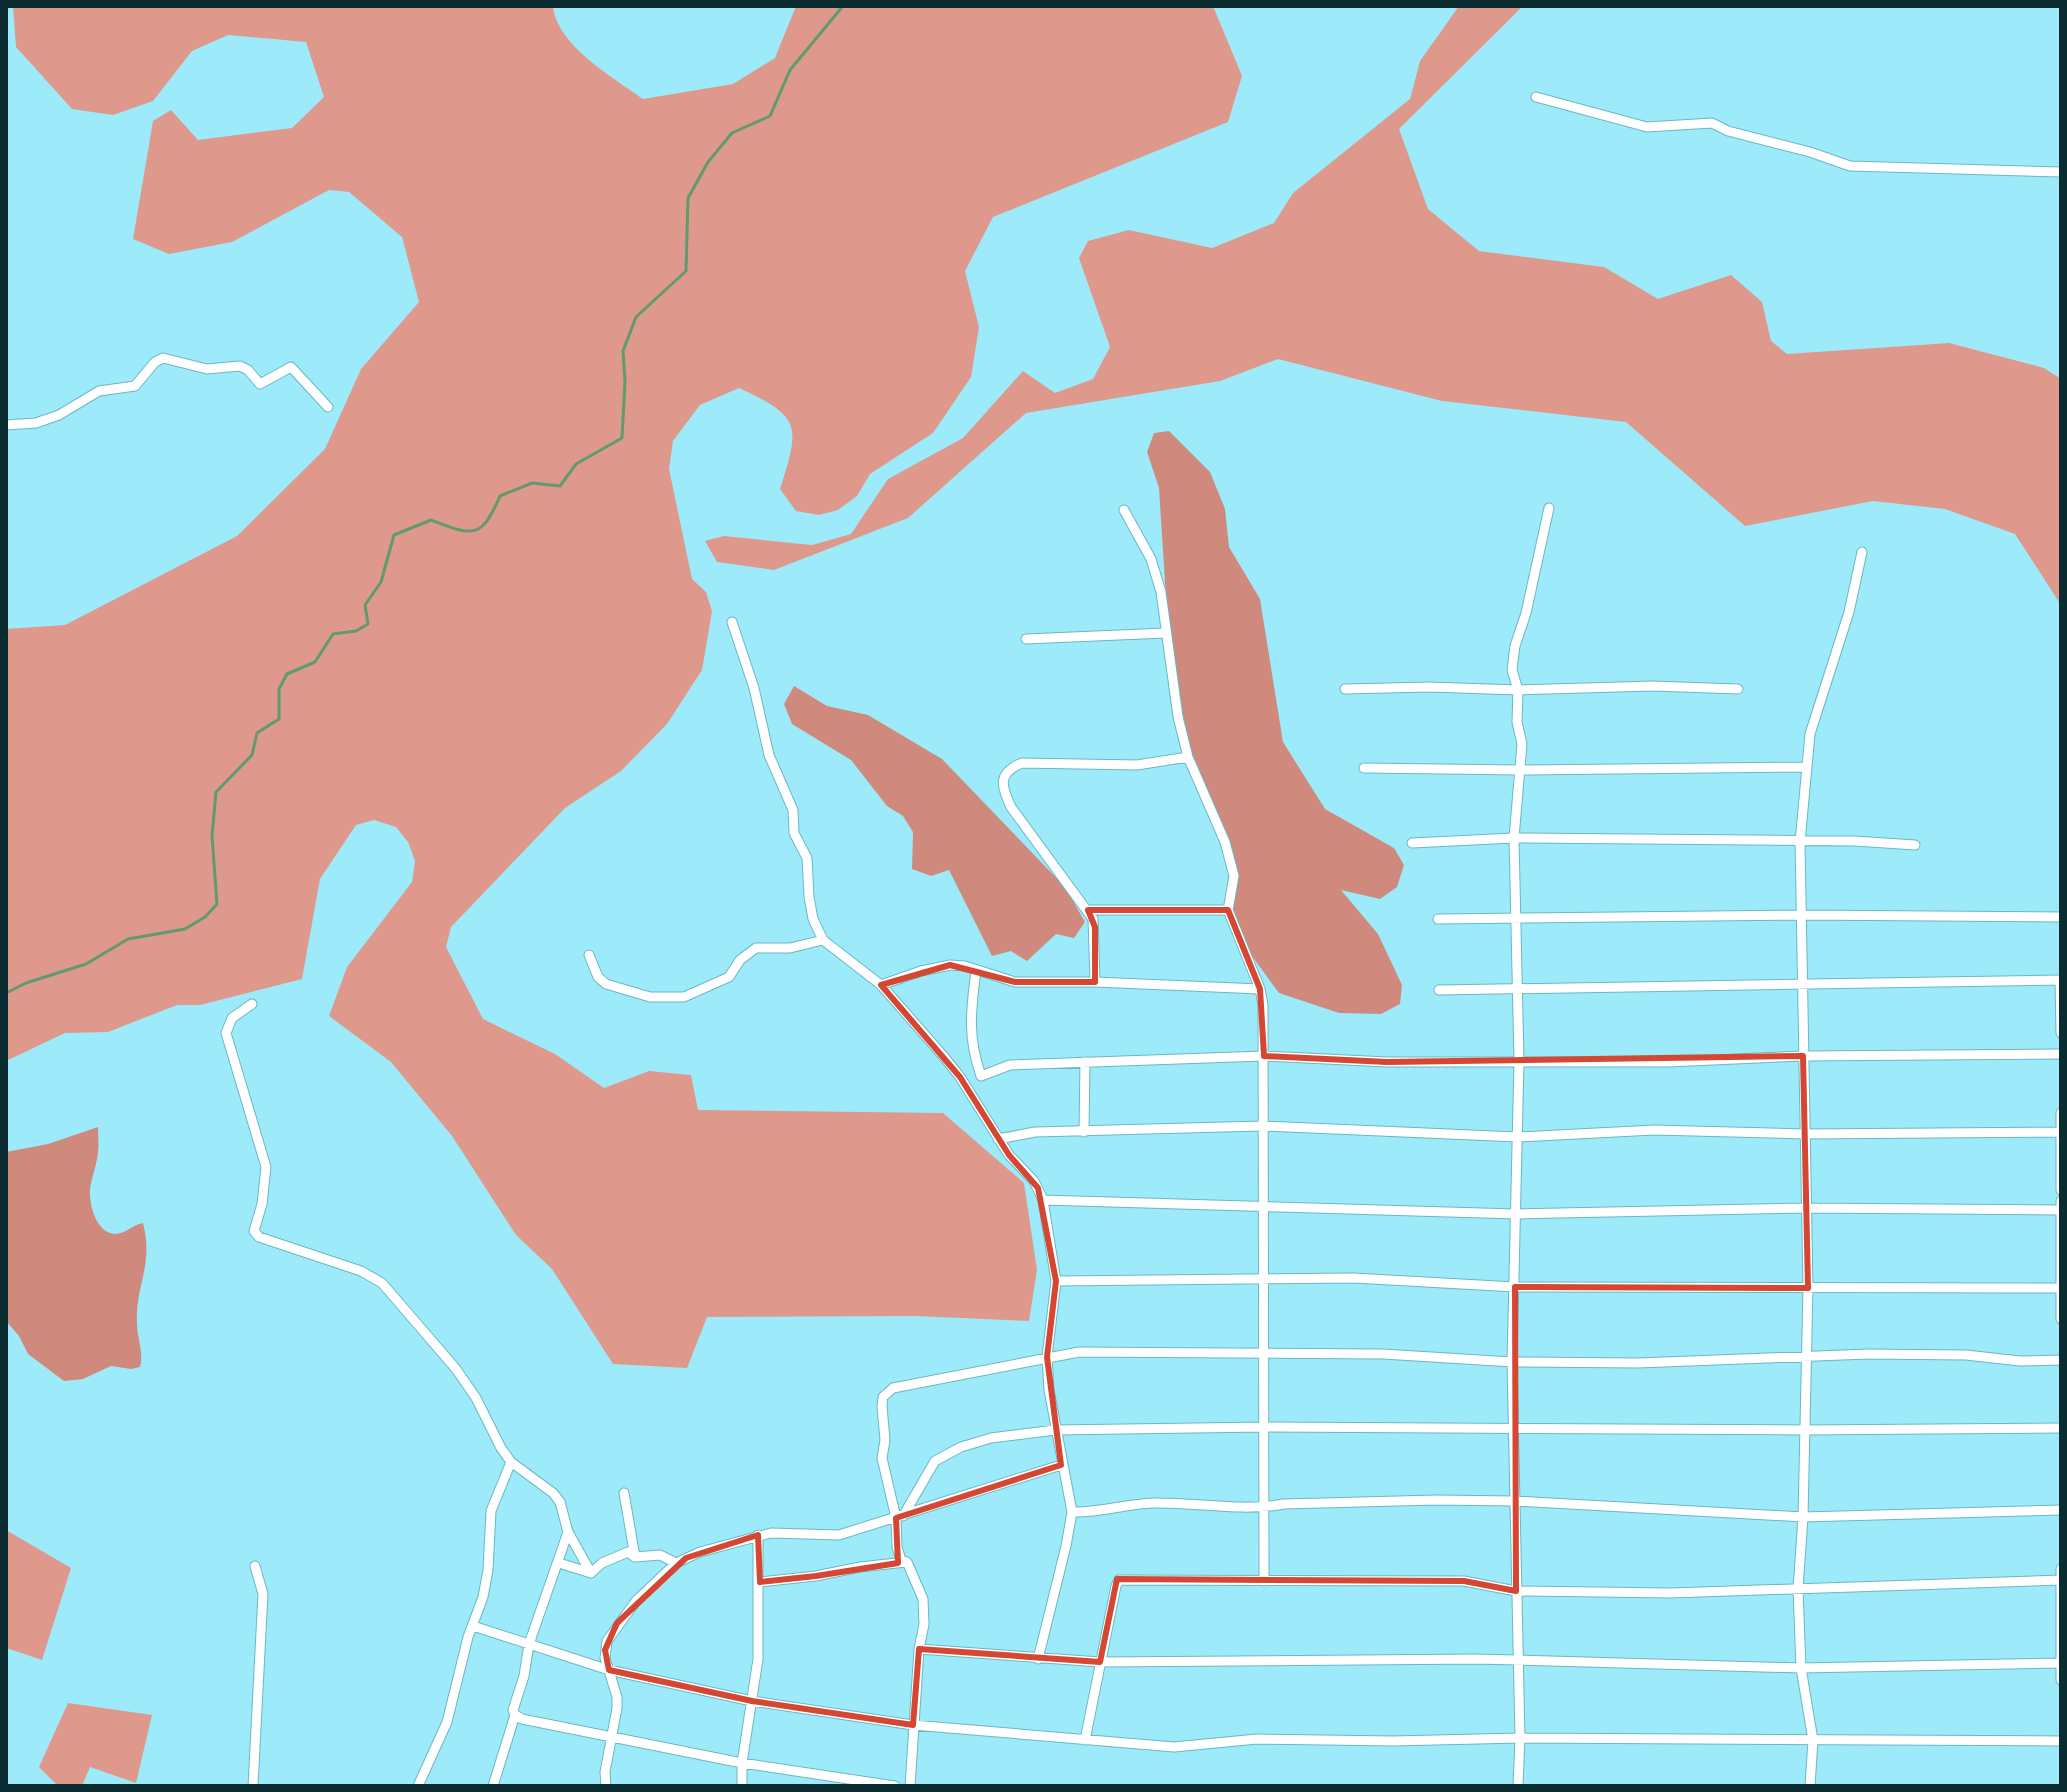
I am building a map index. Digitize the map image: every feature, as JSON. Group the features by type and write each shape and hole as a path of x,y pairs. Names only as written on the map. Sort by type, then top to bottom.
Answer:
{"street":[{"path":"1536,97 1647,127 1712,123 1728,131 1810,152 1850,166 2061,172"},
{"path":"6,425 36,423 59,415 99,391 135,386 155,362 163,358 207,369 240,366 260,384 291,367 328,407"},
{"path":"1518,1786 1520,1738 1512,1362 1519,1061 1514,838 1522,744 1517,722 1518,690 1512,670 1515,646 1526,613 1549,508"},
{"path":"1124,510 1151,559 1161,592 1178,717 1188,757 1225,842 1234,876 1228,910 1260,989 1263,1005 1264,1581"},
{"path":"1810,1786 1813,1740 1801,1668 1798,1589 1803,1517 1804,1355 1808,1288 1800,842 1810,734 1849,612 1862,552"},
{"path":"732,622 754,688 769,755 793,810 794,833 807,858 813,919 823,940 881,985 964,1084 998,1139 1019,1168 1034,1181 1043,1200 1056,1281 1047,1357 1055,1430 1072,1512 1038,1659"},
{"path":"1026,639 1165,633"},
{"path":"1345,689 1429,687 1518,690 1652,686 1738,689"},
{"path":"1095,982 1095,927 1088,910 1011,807 1003,790 1004,776 1010,768 1022,763 1137,765 1188,757"},
{"path":"1364,768 1806,767"},
{"path":"1412,843 1514,838 1855,841 1915,845"},
{"path":"1088,910 1228,910"},
{"path":"1438,919 1801,915 2061,917"},
{"path":"589,955 598,977 606,984 650,997 684,997 729,977 740,960 756,948 790,948 823,940"},
{"path":"881,985 950,965 1015,982 1260,989"},
{"path":"976,970 970,1034 981,1076"},
{"path":"1439,990 2060,980 2061,1033"},
{"path":"252,1004 232,1018 226,1033 266,1167 255,1234 361,1271 382,1283 463,1378 511,1462 553,1493 560,1502 568,1532 591,1573"},
{"path":"964,1084 1010,1065 1264,1056 1387,1062 1669,1062 1803,1056 2061,1054"},
{"path":"1084,1132 1085,1062"},
{"path":"2061,1113 2061,1190"},
{"path":"998,1139 1025,1133 1262,1126 1518,1137 1654,1130 1805,1134 2061,1132"},
{"path":"1043,1200 1516,1214 1806,1208 2061,1210"},
{"path":"2061,1201 2061,1319"},
{"path":"1056,1281 1354,1278 1515,1287 2061,1288"},
{"path":"910,1786 919,1649 924,1624 923,1599 897,1547 899,1517 883,1467 885,1440 882,1407 887,1391 899,1386 1079,1352 1383,1354 1512,1362 1638,1363 1804,1355 1966,1355 2020,1361 2061,1360"},
{"path":"899,1517 935,1461 961,1447 991,1438 1055,1430 1264,1427 1513,1430 2061,1428"},
{"path":"418,1786 447,1722 483,1597 488,1570 491,1511 511,1462"},
{"path":"606,1786 605,1772 617,1697 605,1650 617,1623 676,1563 700,1552 758,1535 789,1531 839,1535 1061,1465"},
{"path":"624,1493 635,1557"},
{"path":"1072,1512 1105,1512 1153,1503 1264,1508 1284,1504 1514,1501 1803,1517 2061,1510"},
{"path":"493,1786 515,1715 513,1710 524,1676 529,1644 568,1532"},
{"path":"742,1786 742,1763 758,1659 758,1535"},
{"path":"591,1573 602,1563 628,1552 635,1557 660,1555 676,1563"},
{"path":"760,1582 907,1562"},
{"path":"559,1563 591,1573"},
{"path":"253,1786 263,1594 255,1566"},
{"path":"2061,1569 2061,1680"},
{"path":"1085,1740 1119,1580 1464,1581 1516,1591 1671,1593 2061,1580"},
{"path":"473,1626 609,1670 752,1701 913,1725 1174,1747 1257,1739 2061,1741"},
{"path":"919,1649 1100,1662 1517,1660 1801,1668 2060,1663"},
{"path":"515,1715 522,1719 742,1763 895,1786"}],"highlighted area":[{"path":"1088,910 1228,910 1260,989 1264,1056 1387,1062 1803,1056 1808,1288 1515,1287 1516,1591 1464,1581 1117,1579 1100,1662 919,1649 913,1725 752,1701 609,1670 605,1650 617,1623 686,1558 758,1535 760,1582 898,1563 896,1518 1061,1465 1047,1357 1056,1281 1038,1188 1009,1155 960,1077 881,985 950,965 1015,982 1095,982 1095,927"}],"shaded area":[{"path":"13,6 553,6 557,21 575,47 643,99 733,84 775,58 796,6 1213,6 1242,76 1228,122 993,217 965,271 979,327 971,377 933,433 870,474 857,496 838,510 819,515 796,511 780,489 792,437 791,426 785,416 775,407 739,388 700,405 673,441 669,469 692,579 706,592 712,611 702,670 667,724 621,771 565,808 451,927 446,947 483,1019 555,1054 604,1088 649,1071 691,1075 698,1110 943,1113 1024,1183 1037,1270 1029,1321 915,1316 707,1317 687,1368 613,1364 552,1269 516,1235 452,1136 391,1062 329,1016 347,967 412,882 415,861 408,842 396,827 374,820 356,825 320,879 302,979 200,1005 177,1005 108,1032 65,1033 6,1061 6,629 65,625 237,536 325,449 361,369 419,302 402,237 349,192 329,190 232,242 169,254 133,239 153,121 171,110 198,140 292,128 324,97 306,42 228,35 192,51 153,101 113,115 72,109 16,47"},
{"path":"1459,6 1523,6 1399,129 1428,209 1479,251 1604,267 1658,299 1731,275 1762,302 1771,341 1787,354 1949,343 2044,368 2061,379 2061,605 2015,534 1945,509 1873,501 1745,526 1626,422 1442,401 1278,359 1220,381 1026,413 908,518 774,570 717,562 705,541 724,536 812,545 851,534 888,479 963,438 1023,371 1055,393 1093,379 1110,347 1079,258 1088,241 1129,230 1212,248 1274,223 1293,193 1410,99 1420,61"},
{"path":"1169,431 1210,472 1225,509 1229,547 1260,599 1283,742 1325,809 1394,848 1404,865 1397,887 1380,899 1341,890 1378,934 1402,985 1400,1004 1381,1014 1339,1013 1279,993 1244,945 1232,906 1223,831 1190,753 1168,629 1159,488 1147,452 1154,433"},
{"path":"794,686 827,706 868,715 942,759 1065,887 1085,922 1074,938 1056,934 1027,961 1011,951 992,956 949,870 931,876 912,869 913,832 903,816 887,806 851,760 792,724 784,704"},
{"path":"98,1127 97,1157 90,1189 98,1224 115,1234 143,1223 146,1238 137,1310 141,1361 140,1367 111,1366 83,1379 64,1381 28,1354 19,1336 6,1321 6,1152 48,1144"},
{"path":"6,1530 71,1568 42,1660 6,1648"},
{"path":"68,1703 152,1715 136,1783 90,1767 82,1786 58,1786 39,1767"}],"waterway":[{"path":"6,993 26,983 86,964 128,939 185,929 205,917 217,904 212,836 216,792 252,755 257,733 279,719 279,689 287,674 315,662 333,634 356,631 368,624 365,605 381,582 394,535 431,520 457,529 474,530 487,521 500,496 532,483 560,486 576,464 622,438 623,351 636,317 686,271 688,198 708,162 732,133 770,116 790,70 843,6"}]}
